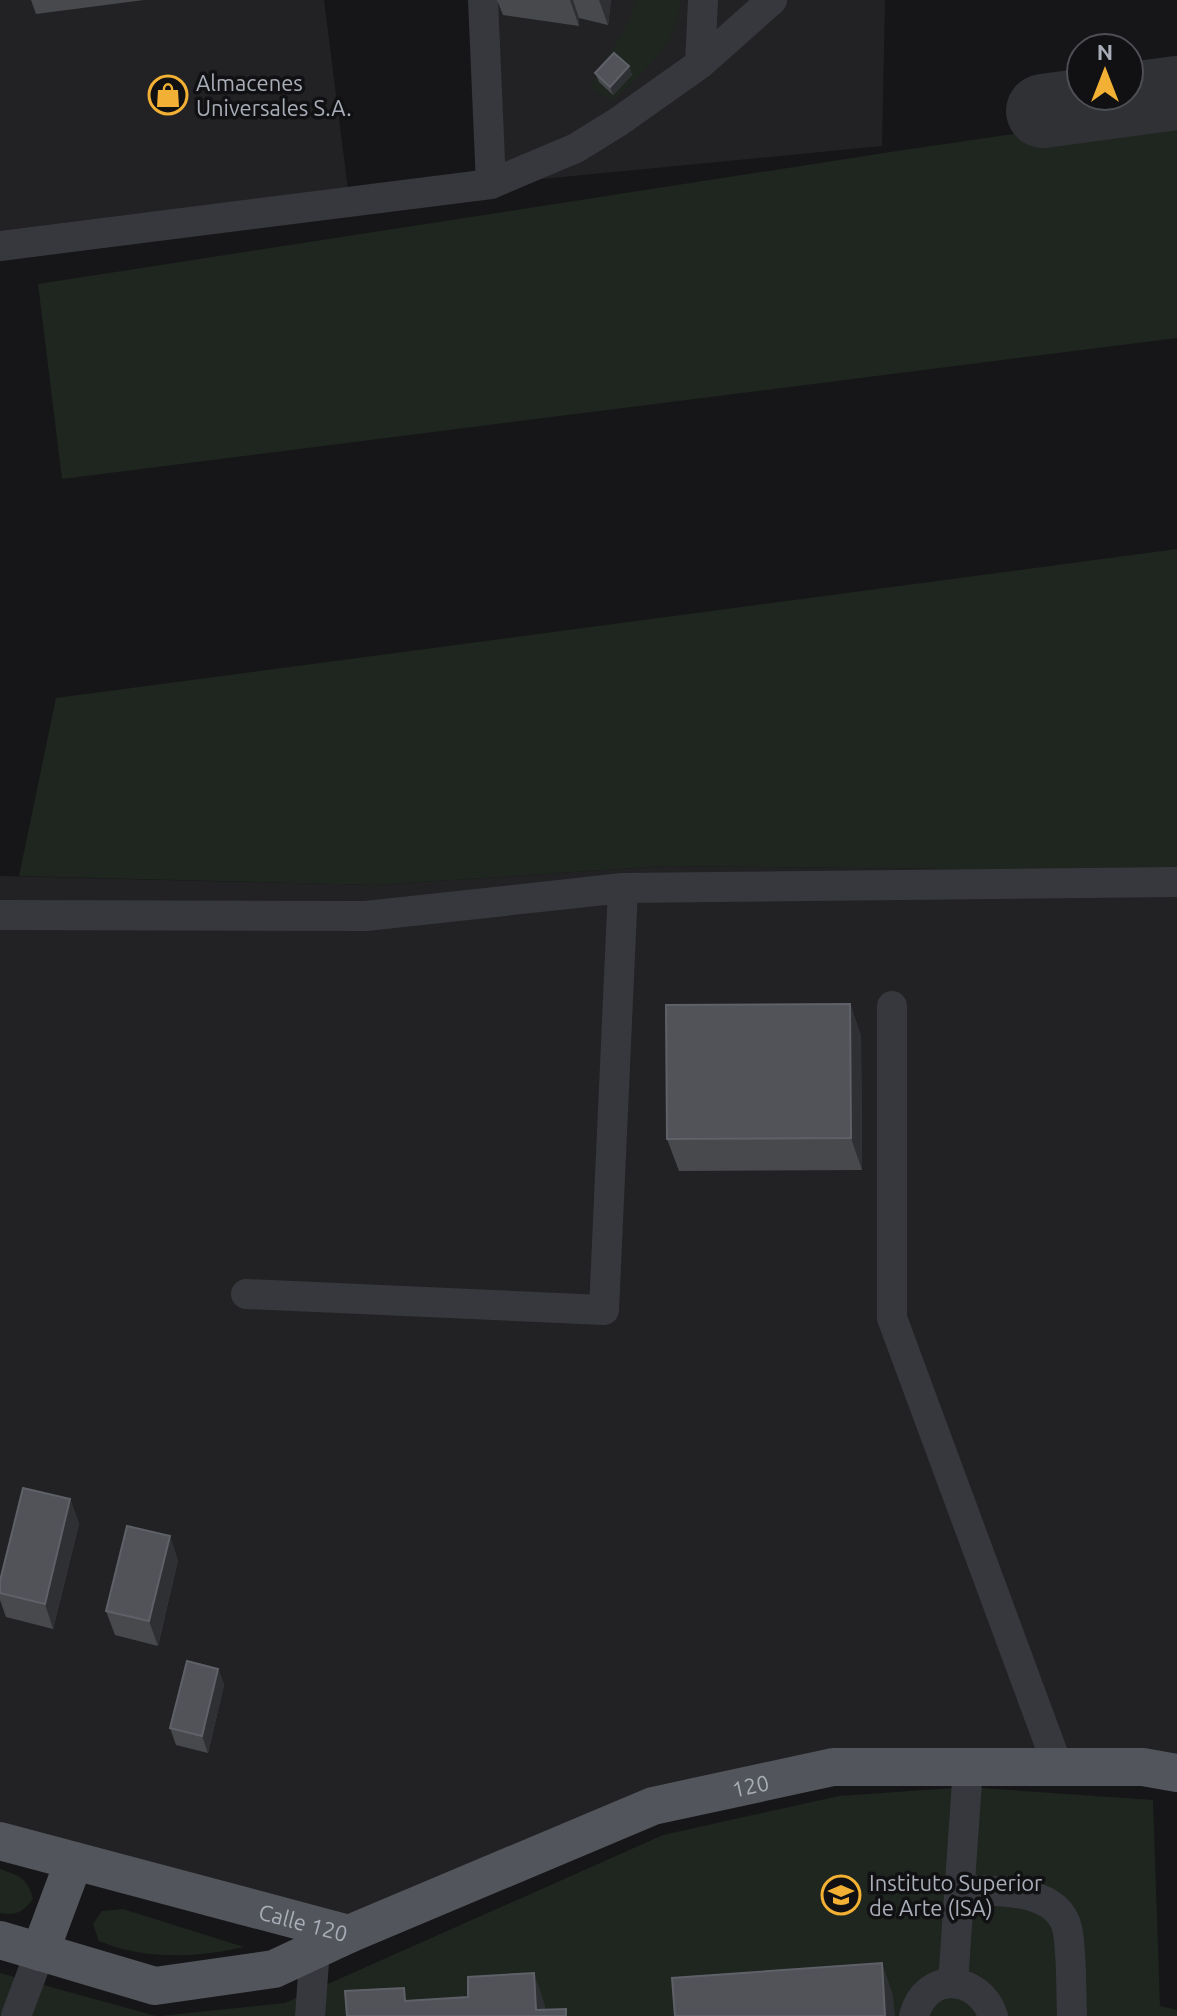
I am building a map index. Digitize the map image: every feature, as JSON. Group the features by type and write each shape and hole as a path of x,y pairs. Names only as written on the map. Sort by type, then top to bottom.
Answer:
{"main road":[{"name":"120","path":"349,1934 653,1806 833,1767 1143,1767 1177,1773"},
{"name":"Calle 120","path":"0,1841 349,1934"},
{"path":"40,1952 74,1861"},
{"name":"Calle 120","path":"0,1940 155,1986 274,1969 349,1934"}],"street":[{"path":"483,0 491,184"},
{"path":"700,64 703,0"},
{"path":"0,246 491,184 576,148 618,122 700,64 772,0"},
{"path":"0,915 366,916 623,888 1177,882"},
{"path":"246,1294 604,1310 623,888"},
{"path":"892,1006 892,1318 1058,1767"},
{"path":"953,1983 962,1890 968,1767"},
{"path":"962,1890 1025,1895 1053,1905 1067,1926 1072,2016"},
{"path":"310,2016 315,1949"},
{"path":"16,2016 40,1952"},
{"path":"914,2016 921,2000 930,1991 953,1983 968,1985 980,1993 989,2003 993,2016"}],"shaded area":[{"name":"Almacenes Universales S.A.","path":"0,0 324,0 348,190 0,234"},
{"path":"483,0 885,0 882,146 491,184"},
{"path":"636,0 680,0 678,17 673,32 657,57 612,101 590,88 630,19"},
{"path":"1177,110 1177,338 62,479 38,284"},
{"path":"1177,549 1177,886 1141,871 665,866 376,885 19,876 56,698"},
{"path":"665,866 1141,871 1177,886 1177,1773 833,1767 653,1806 349,1934 0,1841 0,876 376,885"},
{"name":"Instituto Superior de Arte (ISA)","path":"967,1787 1153,1800 1160,2006 1177,2010 1177,2016 160,2016 285,2003 663,1835 839,1796"},
{"path":"0,1869 22,1878 31,1892 33,1899 19,1912 0,1913"},
{"path":"123,1909 244,1947 171,1955 134,1952 99,1941 93,1924 102,1911"},
{"path":"0,1973 156,2016 0,2016"}],"building":[{"path":"614,53 629,66 610,87 595,73"},
{"path":"850,1004 851,1138 667,1139 666,1005"},
{"path":"23,1488 70,1499 45,1604 0,1593 0,1581"},
{"path":"127,1526 170,1536 149,1621 106,1611"},
{"path":"187,1661 218,1669 202,1736 170,1728"},
{"path":"882,1963 885,2016 675,2016 672,1978"},
{"path":"534,1973 536,2010 566,2009 566,2016 347,2016 345,1991 404,1988 405,2001 468,1997 468,1977"}],"taxiway":[{"path":"1043,111 1177,93"}],"place":[{"name":"Almacenes Universales S.A.","path":"168,95"},
{"name":"Instituto Superior de Arte (ISA)","path":"841,1895"}]}
